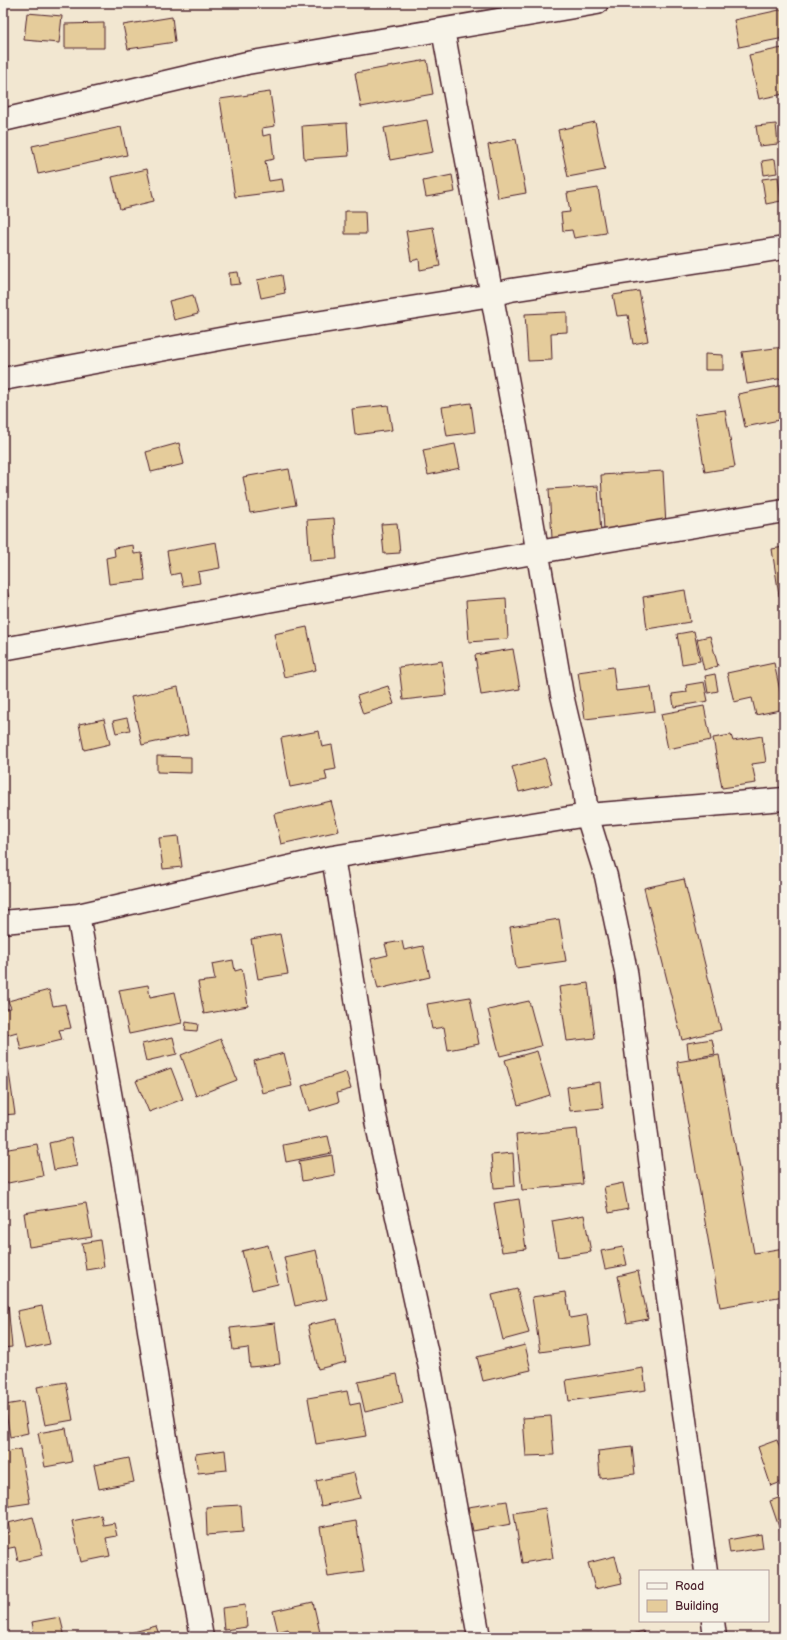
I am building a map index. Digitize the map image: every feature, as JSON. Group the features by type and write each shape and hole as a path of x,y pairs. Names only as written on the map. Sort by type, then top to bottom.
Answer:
{"street":[{"path":"3,120 247,63 443,30 501,10 597,3"},
{"path":"443,30 538,552 562,695 584,789 587,814 606,876 626,971 664,1270 706,1570"},
{"path":"3,379 247,334 492,295 519,288 784,248"},
{"path":"3,649 538,552 784,511"},
{"path":"3,922 78,915 333,857 587,814 784,798"},
{"path":"333,857 375,1116 430,1368 479,1637"},
{"path":"78,915 123,1165 172,1476 202,1637"},
{"path":"713,1622 715,1637"}],"building":[{"path":"127,3 155,3 155,5 127,6"},
{"path":"294,3 311,3 294,5"},
{"path":"784,9 784,38 739,47 734,20"},
{"path":"27,13 62,16 59,43 24,40"},
{"path":"172,17 175,42 128,49 123,25"},
{"path":"104,23 104,48 65,48 65,24"},
{"path":"782,48 784,94 759,99 749,55"},
{"path":"427,60 433,94 361,107 355,73"},
{"path":"270,92 275,126 262,128 263,136 271,134 274,159 265,161 269,181 282,179 284,191 235,197 220,99"},
{"path":"427,120 433,152 390,160 384,128"},
{"path":"595,122 605,170 568,177 558,130"},
{"path":"347,123 349,156 304,159 302,126"},
{"path":"776,124 778,144 759,146 756,126"},
{"path":"121,127 127,155 38,174 32,146"},
{"path":"516,139 526,193 498,198 488,145"},
{"path":"775,159 777,173 764,175 762,161"},
{"path":"147,169 154,201 120,209 112,177"},
{"path":"452,175 455,192 426,197 423,181"},
{"path":"778,177 781,201 766,204 762,179"},
{"path":"598,188 606,233 574,238 572,230 563,231 561,213 570,212 567,193"},
{"path":"345,211 365,211 366,234 345,234"},
{"path":"433,227 440,266 420,270 419,259 411,261 406,231"},
{"path":"238,272 240,284 230,285 229,273"},
{"path":"282,275 285,293 261,298 257,280"},
{"path":"639,291 648,341 633,344 628,315 617,316 613,295"},
{"path":"193,295 198,314 174,320 169,301"},
{"path":"567,312 567,332 551,333 552,360 528,361 525,314"},
{"path":"784,347 784,378 747,384 742,352"},
{"path":"705,354 723,355 723,370 705,370"},
{"path":"784,385 784,419 745,427 738,394"},
{"path":"471,403 475,432 447,436 442,407"},
{"path":"388,405 392,430 355,435 352,409"},
{"path":"725,410 735,467 705,472 695,414"},
{"path":"179,443 184,464 151,472 146,452"},
{"path":"455,444 460,468 428,475 423,450"},
{"path":"289,469 296,505 250,513 243,477"},
{"path":"663,471 666,526 604,530 601,475"},
{"path":"598,486 601,535 552,538 549,489"},
{"path":"334,518 337,559 310,561 307,520"},
{"path":"397,523 400,553 384,554 381,524"},
{"path":"216,542 220,568 198,572 200,583 183,586 180,573 171,575 167,551"},
{"path":"133,545 134,554 142,553 145,580 109,584 106,558 115,556 114,548"},
{"path":"784,547 784,595 779,596 772,549"},
{"path":"3,569 9,599 3,601"},
{"path":"685,590 690,622 647,629 643,597"},
{"path":"506,598 508,639 469,642 466,601"},
{"path":"307,627 316,670 284,677 274,634"},
{"path":"694,631 700,661 682,664 677,634"},
{"path":"710,636 718,666 704,670 697,639"},
{"path":"513,649 520,689 481,695 475,655"},
{"path":"442,661 447,695 403,700 399,667"},
{"path":"774,663 784,709 756,715 752,698 734,702 727,673"},
{"path":"613,667 616,691 651,687 655,711 585,719 578,672"},
{"path":"715,674 718,691 708,693 705,676"},
{"path":"704,682 708,701 674,707 672,694 687,692 686,685"},
{"path":"388,686 394,704 363,714 357,696"},
{"path":"178,687 188,735 142,745 131,697"},
{"path":"704,706 711,740 668,749 661,714"},
{"path":"127,718 130,730 116,733 113,721"},
{"path":"104,719 110,744 84,750 79,724"},
{"path":"319,731 322,747 332,745 336,769 325,771 327,780 290,787 281,738"},
{"path":"731,735 733,741 762,736 766,762 752,764 756,783 722,788 713,738"},
{"path":"157,756 191,757 191,773 157,772"},
{"path":"545,758 552,784 519,792 512,767"},
{"path":"331,801 339,831 281,844 274,814"},
{"path":"178,836 182,867 163,869 159,838"},
{"path":"684,879 721,1030 682,1040 644,888"},
{"path":"559,919 566,961 516,968 510,927"},
{"path":"280,934 288,974 258,979 251,939"},
{"path":"402,941 404,950 423,946 430,977 378,989 371,959 388,955 385,944"},
{"path":"233,960 235,971 242,969 248,1006 204,1014 198,982 215,980 212,964"},
{"path":"588,983 595,1038 567,1041 559,987"},
{"path":"148,985 150,997 175,992 182,1023 129,1034 119,990"},
{"path":"49,990 53,1006 65,1004 71,1028 59,1030 62,1040 21,1050 17,1032 3,1036 3,1010 11,1008 8,1001"},
{"path":"470,997 479,1044 448,1050 444,1027 432,1029 427,1004"},
{"path":"529,1001 541,1046 500,1056 488,1010"},
{"path":"186,1022 198,1024 197,1031 185,1030"},
{"path":"173,1037 177,1054 146,1061 142,1044"},
{"path":"221,1039 237,1080 196,1096 181,1055"},
{"path":"712,1039 715,1054 689,1059 687,1043"},
{"path":"537,1051 550,1095 518,1105 505,1060"},
{"path":"284,1053 292,1086 262,1093 254,1061"},
{"path":"719,1055 754,1253 784,1248 784,1296 720,1307 677,1062"},
{"path":"8,1065 15,1114 3,1115 3,1066"},
{"path":"171,1068 183,1099 149,1112 136,1081"},
{"path":"346,1072 351,1089 337,1093 339,1102 309,1111 302,1086"},
{"path":"600,1082 603,1108 570,1111 567,1087"},
{"path":"577,1129 583,1184 522,1190 516,1135"},
{"path":"328,1136 332,1153 286,1162 283,1145"},
{"path":"71,1138 77,1166 54,1170 49,1143"},
{"path":"37,1144 43,1176 3,1184 3,1150"},
{"path":"513,1153 515,1186 494,1188 491,1155"},
{"path":"332,1155 335,1175 302,1181 299,1161"},
{"path":"623,1183 628,1209 609,1213 604,1187"},
{"path":"519,1199 526,1249 502,1252 494,1203"},
{"path":"86,1203 92,1237 29,1247 24,1213"},
{"path":"584,1215 591,1252 558,1257 552,1221"},
{"path":"100,1240 104,1267 86,1270 82,1243"},
{"path":"268,1245 278,1284 252,1290 242,1251"},
{"path":"623,1247 627,1265 605,1269 601,1251"},
{"path":"316,1250 327,1299 295,1306 284,1257"},
{"path":"638,1271 648,1319 627,1323 618,1276"},
{"path":"517,1289 529,1333 503,1340 492,1295"},
{"path":"566,1292 570,1318 587,1315 591,1345 540,1352 532,1297"},
{"path":"3,1305 8,1305 12,1347 3,1348"},
{"path":"42,1306 50,1344 25,1349 17,1311"},
{"path":"337,1319 346,1362 318,1369 308,1325"},
{"path":"275,1323 280,1364 250,1367 248,1348 233,1350 230,1328"},
{"path":"525,1345 531,1370 483,1381 477,1357"},
{"path":"643,1368 646,1390 569,1401 566,1380"},
{"path":"397,1374 403,1403 365,1412 358,1382"},
{"path":"66,1382 73,1420 45,1425 37,1387"},
{"path":"347,1391 350,1405 360,1403 366,1436 316,1444 308,1398"},
{"path":"23,1402 28,1433 10,1437 5,1405"},
{"path":"551,1416 554,1455 526,1456 523,1418"},
{"path":"66,1428 72,1462 45,1467 38,1433"},
{"path":"777,1440 784,1460 784,1481 771,1486 758,1447"},
{"path":"632,1447 635,1474 600,1478 598,1451"},
{"path":"20,1449 30,1503 3,1507 3,1453"},
{"path":"225,1450 227,1470 198,1473 195,1454"},
{"path":"129,1458 134,1482 99,1489 94,1465"},
{"path":"354,1473 360,1498 321,1506 316,1481"},
{"path":"784,1496 784,1532 781,1533 770,1501"},
{"path":"507,1501 511,1524 473,1531 468,1507"},
{"path":"241,1505 243,1532 207,1535 206,1507"},
{"path":"545,1508 553,1558 522,1563 514,1513"},
{"path":"101,1515 103,1525 114,1523 117,1536 106,1538 110,1556 81,1562 72,1521"},
{"path":"33,1517 43,1555 18,1561 15,1547 5,1549 3,1534 10,1532 8,1523"},
{"path":"356,1521 364,1572 328,1577 320,1527"},
{"path":"761,1534 763,1548 730,1553 728,1540"},
{"path":"615,1556 622,1583 595,1589 588,1563"},
{"path":"313,1602 321,1637 290,1637 288,1629 278,1632 273,1611"},
{"path":"245,1605 247,1627 224,1630 222,1608"},
{"path":"60,1617 65,1637 35,1637 32,1622"},
{"path":"156,1626 160,1637 115,1637"},
{"path":"643,1631 645,1637 621,1637"},
{"path":"599,1634 600,1637 592,1637 592,1635"}]}
